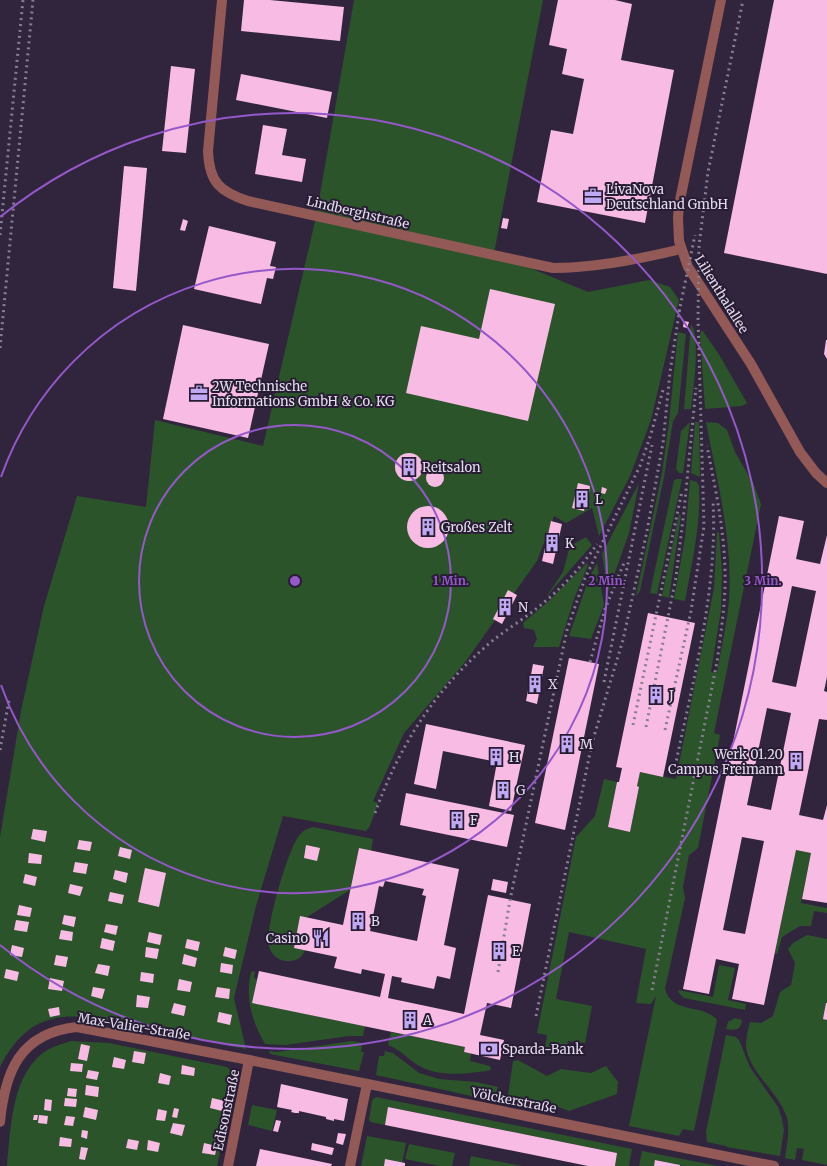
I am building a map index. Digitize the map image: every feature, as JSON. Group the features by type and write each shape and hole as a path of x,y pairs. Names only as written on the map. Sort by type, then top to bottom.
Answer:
{"street":[{"name":"Lindberghstraße","path":"222,0 208,164 212,177 218,185 227,192 248,201 552,268 600,264 656,255 681,249"},
{"name":"Lilienthalallee","path":"720,0 679,205 678,232 681,249 693,276 751,364 800,452 816,473 827,483"},
{"name":"Max-Valier-Straße","path":"0,1122 6,1085 10,1071 19,1056 32,1043 46,1034 62,1029 83,1028 249,1060"},
{"name":"Völckerstraße","path":"249,1060 774,1166"},
{"name":"Edisonstraße","path":"228,1166 249,1060"},
{"path":"350,1166 366,1084"}],"green space":[{"path":"354,0 543,0 494,253 588,292 649,280 670,287 679,300 651,420 630,476 599,536 592,508 566,523 554,516 537,561 466,661 404,733 373,801 378,803 370,826 366,831 283,816 256,906 234,998 246,1049 92,1018 76,1016 61,1017 48,1020 26,1032 16,1041 0,1067 0,837 21,711 44,606 77,496 146,507 155,420 263,446 316,217"},
{"path":"691,324 696,341 695,378 691,409 684,409"},
{"path":"702,330 718,353 747,403 742,406 705,409 700,334"},
{"path":"678,332 686,334 678,413 673,421 664,477 640,591 636,596 662,473 669,422"},
{"path":"690,422 683,473 679,473 676,469 681,431"},
{"path":"695,422 699,422 700,477 691,473"},
{"path":"706,422 718,423 727,430 735,452 754,485 761,504 714,733 720,735 698,848 689,855 683,887 685,898 665,989 669,997 674,1002 681,1006 704,1012 717,1020 694,1131 683,1129 679,1136 629,1126 656,996 651,1004 636,1003 646,949 569,932 556,999 592,1006 585,1043 568,1041 566,1054 545,1050 547,1035 537,1033 576,837 595,816 604,779 617,782 608,827 630,832 639,787 637,786 640,772 676,779 714,588 717,532 719,532 722,571 721,610 711,672 717,673 729,600 729,555 723,511"},
{"path":"682,479 657,594 650,593 674,480"},
{"path":"690,480 697,482 699,486 699,515 685,601 674,599 685,538"},
{"path":"639,483 629,533 608,592 602,554"},
{"path":"679,514 681,515 669,598 662,596"},
{"path":"586,537 592,545 546,597 563,572 570,546"},
{"path":"587,563 588,565 574,599 559,647 533,647 537,639 534,630 524,628 523,623 549,601"},
{"path":"597,563 604,605 591,639 569,636 589,578"},
{"path":"313,827 373,839 371,851 359,848 350,890 307,917 300,917 294,948 305,950 302,955 292,961 281,960 275,957 269,946 270,924 283,874 293,846 301,833 306,829"},
{"path":"796,850 811,853 801,903 827,908 827,913 814,911 811,926 800,926 782,937 777,954 775,953"},
{"path":"807,935 827,939 827,1165 802,1160 804,1149 797,1148 795,1160 785,1158 788,1133 787,1118 778,1100 752,1065 746,1046 750,1022 761,1023 773,1016 780,992 791,985 795,963 788,949 793,943"},
{"path":"719,965 735,968 728,1000 746,1004 745,1010 684,998 679,993 678,990 713,997"},
{"path":"255,971 254,978 257,979 253,1003 365,1026 363,1036 349,1036 285,1045 265,1044 256,1027 249,1001 249,982 251,972"},
{"path":"735,1018 742,1020 739,1028 735,1030 726,1029 728,1022"},
{"path":"391,1032 465,1047 464,1052 471,1054 470,1061 490,1066 491,1070 453,1074 424,1068 388,1045"},
{"path":"726,1035 736,1037 739,1040 750,1067 778,1107 784,1130 780,1156 707,1142 706,1132"},
{"path":"71,1041 109,1043 227,1067 233,1073 235,1082 217,1166 7,1166 12,1118 21,1085 28,1070 38,1058 51,1048"},
{"path":"352,1041 362,1043 361,1052 364,1052 359,1071 270,1054 269,1051 277,1052"},
{"path":"385,1051 393,1053 419,1073 439,1079 476,1082 498,1087 494,1101 376,1075 379,1056 384,1056"},
{"path":"518,1060 547,1076 561,1069 591,1073 606,1066 618,1082 617,1094 569,1111 551,1104 540,1110 507,1102 513,1061"},
{"path":"376,1097 632,1149 629,1166 615,1166 617,1153 389,1107 385,1125 371,1122 369,1120 372,1100"},
{"path":"252,1105 277,1110 272,1131 248,1125"},
{"path":"367,1136 406,1143 402,1163 385,1159 384,1166 361,1166"},
{"path":"409,1144 455,1153 452,1166 440,1166 405,1159"},
{"path":"642,1151 718,1166 683,1166 656,1160 654,1166 639,1166"},
{"path":"471,1156 522,1166 469,1166"}],"building":[{"path":"244,0 270,0 344,7 340,41 241,31"},
{"path":"558,0 615,0 632,4 621,60 674,70 645,223 537,202 551,130 573,134 584,79 562,74 567,49 549,45"},
{"path":"774,0 827,0 827,274 724,253"},
{"path":"171,66 195,69 186,153 162,151"},
{"path":"241,74 332,92 327,118 236,100"},
{"path":"263,125 287,129 282,155 306,159 302,182 255,174"},
{"path":"124,166 147,168 136,291 113,288"},
{"path":"503,218 509,219 507,229 501,228"},
{"path":"183,219 188,221 185,231 180,230"},
{"path":"209,226 276,242 270,266 276,267 273,279 267,278 261,304 194,289"},
{"path":"490,289 555,304 528,421 406,393 421,326 479,339"},
{"path":"684,321 689,322 687,328 683,327"},
{"path":"183,325 269,344 248,438 163,419"},
{"path":"827,340 827,359 824,354"},
{"name":"Reitsalon","path":"409,453 419,457 423,467 419,477 409,481 399,477 395,467 399,457"},
{"path":"435,469 441,472 444,478 441,484 435,487 429,484 426,478 429,472"},
{"name":"L","path":"578,483 590,486 588,501 586,501 584,511 572,508"},
{"path":"602,487 607,489 605,494 601,493"},
{"name":"Großes Zelt","path":"428,506 443,512 449,527 443,542 428,548 413,542 407,527 413,512"},
{"name":"Werk 01.20 Campus Freimann","path":"779,516 804,521 796,559 820,564 827,535 827,677 824,691 827,692 827,720 819,719 799,815 823,820 827,805 827,903 802,899 811,853 796,850 764,1005 732,999 739,964 716,959 709,994 683,989","holes":["792,586 816,591 796,687 772,682","767,708 791,713 771,810 747,805","742,837 764,841 745,934 723,930"]},
{"name":"K","path":"551,521 562,524 553,564 542,561"},
{"name":"N","path":"508,590 517,595 502,624 493,619"},
{"name":"J","path":"648,613 695,623 663,777 640,772 637,786 639,787 630,832 608,827 617,782 619,782 622,768 616,767"},
{"name":"M","path":"569,658 599,664 565,830 535,823"},
{"name":"X","path":"533,664 544,666 537,704 526,701"},
{"name":"H","path":"426,724 525,745 511,811 489,806 497,762 443,751 436,789 414,784"},
{"name":"F","path":"406,793 514,815 507,847 400,825"},
{"path":"33,829 47,831 45,842 31,839"},
{"path":"79,840 92,842 90,851 77,849"},
{"path":"306,845 320,848 317,861 304,858"},
{"path":"120,847 132,850 130,859 118,856"},
{"path":"359,848 459,869 444,945 456,948 450,979 437,976 434,989 401,982 402,978 392,976 388,998 464,1014 488,895 531,904 511,1008 487,1003 480,1035 504,1040 500,1060 464,1052 465,1047 252,1003 259,971 380,997 385,974 362,969 361,974 334,968 337,957 294,948 300,916 343,925","holes":["385,881 424,889 422,895 426,896 417,941 370,931 379,886 383,887"]},
{"path":"29,853 42,855 41,864 28,863"},
{"path":"75,862 88,864 86,874 73,872"},
{"path":"145,868 166,873 159,907 138,902"},
{"path":"115,870 128,873 126,883 113,879"},
{"path":"25,874 37,877 35,886 23,883"},
{"path":"493,879 508,882 506,893 491,890"},
{"path":"70,884 83,887 80,896 68,893"},
{"path":"110,892 124,895 122,904 108,901"},
{"path":"19,905 32,908 30,917 17,915"},
{"path":"64,915 76,917 74,927 62,924"},
{"path":"16,920 29,922 27,932 14,930"},
{"path":"106,924 118,926 116,935 104,932"},
{"path":"61,930 73,932 72,941 59,939"},
{"path":"149,932 162,935 160,945 147,942"},
{"path":"102,938 115,941 113,951 100,948"},
{"path":"187,939 200,942 198,951 185,948"},
{"path":"12,945 24,948 22,957 10,955"},
{"path":"146,947 159,949 157,959 145,957"},
{"path":"225,947 237,950 235,959 223,956"},
{"path":"184,954 197,958 195,967 182,964"},
{"path":"56,955 68,957 66,967 54,965"},
{"path":"221,963 233,965 232,974 220,972"},
{"path":"98,964 110,966 108,976 95,973"},
{"path":"6,969 19,972 17,981 4,978"},
{"path":"141,972 154,974 153,983 140,981"},
{"path":"50,978 64,981 62,991 48,989"},
{"path":"179,979 192,982 190,992 177,990"},
{"path":"93,987 105,989 102,999 91,996"},
{"path":"217,987 230,989 229,999 215,997"},
{"path":"137,995 150,997 148,1008 136,1007"},
{"path":"174,1003 186,1006 184,1016 171,1013"},
{"path":"827,1003 827,1020 823,1019"},
{"path":"59,1007 60,1015 50,1017 48,1009"},
{"path":"219,1012 232,1015 230,1025 217,1022"},
{"path":"81,1044 90,1046 87,1061 78,1059"},
{"path":"134,1051 146,1053 144,1064 132,1062"},
{"path":"114,1057 126,1060 124,1069 112,1067"},
{"path":"71,1063 83,1064 82,1072 70,1071"},
{"path":"182,1065 195,1068 194,1076 181,1074"},
{"path":"88,1070 99,1072 97,1080 86,1078"},
{"path":"160,1073 171,1076 169,1085 158,1083"},
{"path":"281,1084 348,1099 344,1121 334,1119 334,1121 326,1119 326,1117 299,1111 299,1113 295,1113 291,1112 292,1110 277,1107"},
{"path":"86,1085 99,1087 98,1097 85,1095"},
{"path":"68,1088 77,1089 76,1097 67,1096"},
{"path":"65,1098 77,1099 76,1107 64,1106"},
{"path":"212,1098 225,1101 222,1111 210,1108"},
{"path":"45,1099 52,1100 51,1111 44,1110"},
{"path":"85,1107 98,1110 96,1120 83,1117"},
{"path":"388,1107 617,1153 615,1166 588,1166 385,1125"},
{"path":"174,1108 179,1109 177,1118 172,1117"},
{"path":"158,1109 167,1111 165,1121 156,1120"},
{"path":"34,1115 38,1115 37,1120 33,1120"},
{"path":"39,1115 48,1116 47,1124 38,1123"},
{"path":"66,1116 75,1117 73,1126 64,1125"},
{"path":"276,1120 281,1121 278,1132 273,1131"},
{"path":"173,1123 185,1125 182,1136 170,1133"},
{"path":"82,1130 88,1131 87,1139 81,1137"},
{"path":"338,1133 346,1134 343,1145 336,1143"},
{"path":"60,1137 72,1139 71,1147 59,1146"},
{"path":"128,1139 139,1141 137,1150 126,1148"},
{"path":"148,1140 160,1143 158,1152 147,1150"},
{"path":"204,1143 217,1146 215,1155 202,1153"},
{"path":"312,1143 334,1148 332,1155 311,1150"},
{"path":"81,1147 88,1148 85,1160 79,1159"},
{"path":"260,1149 332,1164 331,1166 256,1166"},
{"path":"385,1159 405,1163 405,1166 384,1166"},
{"path":"655,1160 680,1165 680,1166 654,1166"}],"railway":[{"path":"0,235 23,0"},
{"path":"0,348 33,0"},
{"path":"665,730 691,611 704,526 698,317 699,246 708,172 743,0"},
{"path":"679,312 695,235"},
{"path":"536,1016 592,743 623,640 647,531 663,443 670,372 680,307"},
{"path":"646,727 676,577 696,388"},
{"path":"498,972 510,900 567,630 585,578 640,466 651,434 663,390"},
{"path":"604,682 652,445"},
{"path":"652,990 717,662 723,616 725,593 723,539 719,508 707,446"},
{"path":"633,725 682,491"},
{"path":"674,772 696,671 708,603 712,569 713,500"},
{"path":"375,813 394,767 406,745 419,724 448,684 489,644 538,608 557,591 582,564 597,544"},
{"path":"590,662 605,609 624,563"},
{"path":"0,750 9,700"}],"place":[{"name":"LivaNova Deutschland GmbH","path":"593,196"},
{"name":"2W Technische Informations GmbH & Co. KG","path":"199,393"},
{"name":"Reitsalon","path":"409,467"},
{"name":"L","path":"582,499"},
{"name":"Großes Zelt","path":"428,527"},
{"name":"K","path":"552,543"},
{"name":"N","path":"505,607"},
{"name":"X","path":"535,684"},
{"name":"J","path":"656,695"},
{"name":"M","path":"567,744"},
{"name":"H","path":"496,757"},
{"name":"Werk 01.20 Campus Freimann","path":"796,761"},
{"name":"G","path":"503,790"},
{"name":"F","path":"457,820"},
{"name":"B","path":"358,921"},
{"name":"Casino","path":"321,938"},
{"name":"E","path":"499,951"},
{"name":"A","path":"410,1020"},
{"name":"Sparda-Bank","path":"489,1049"}]}
